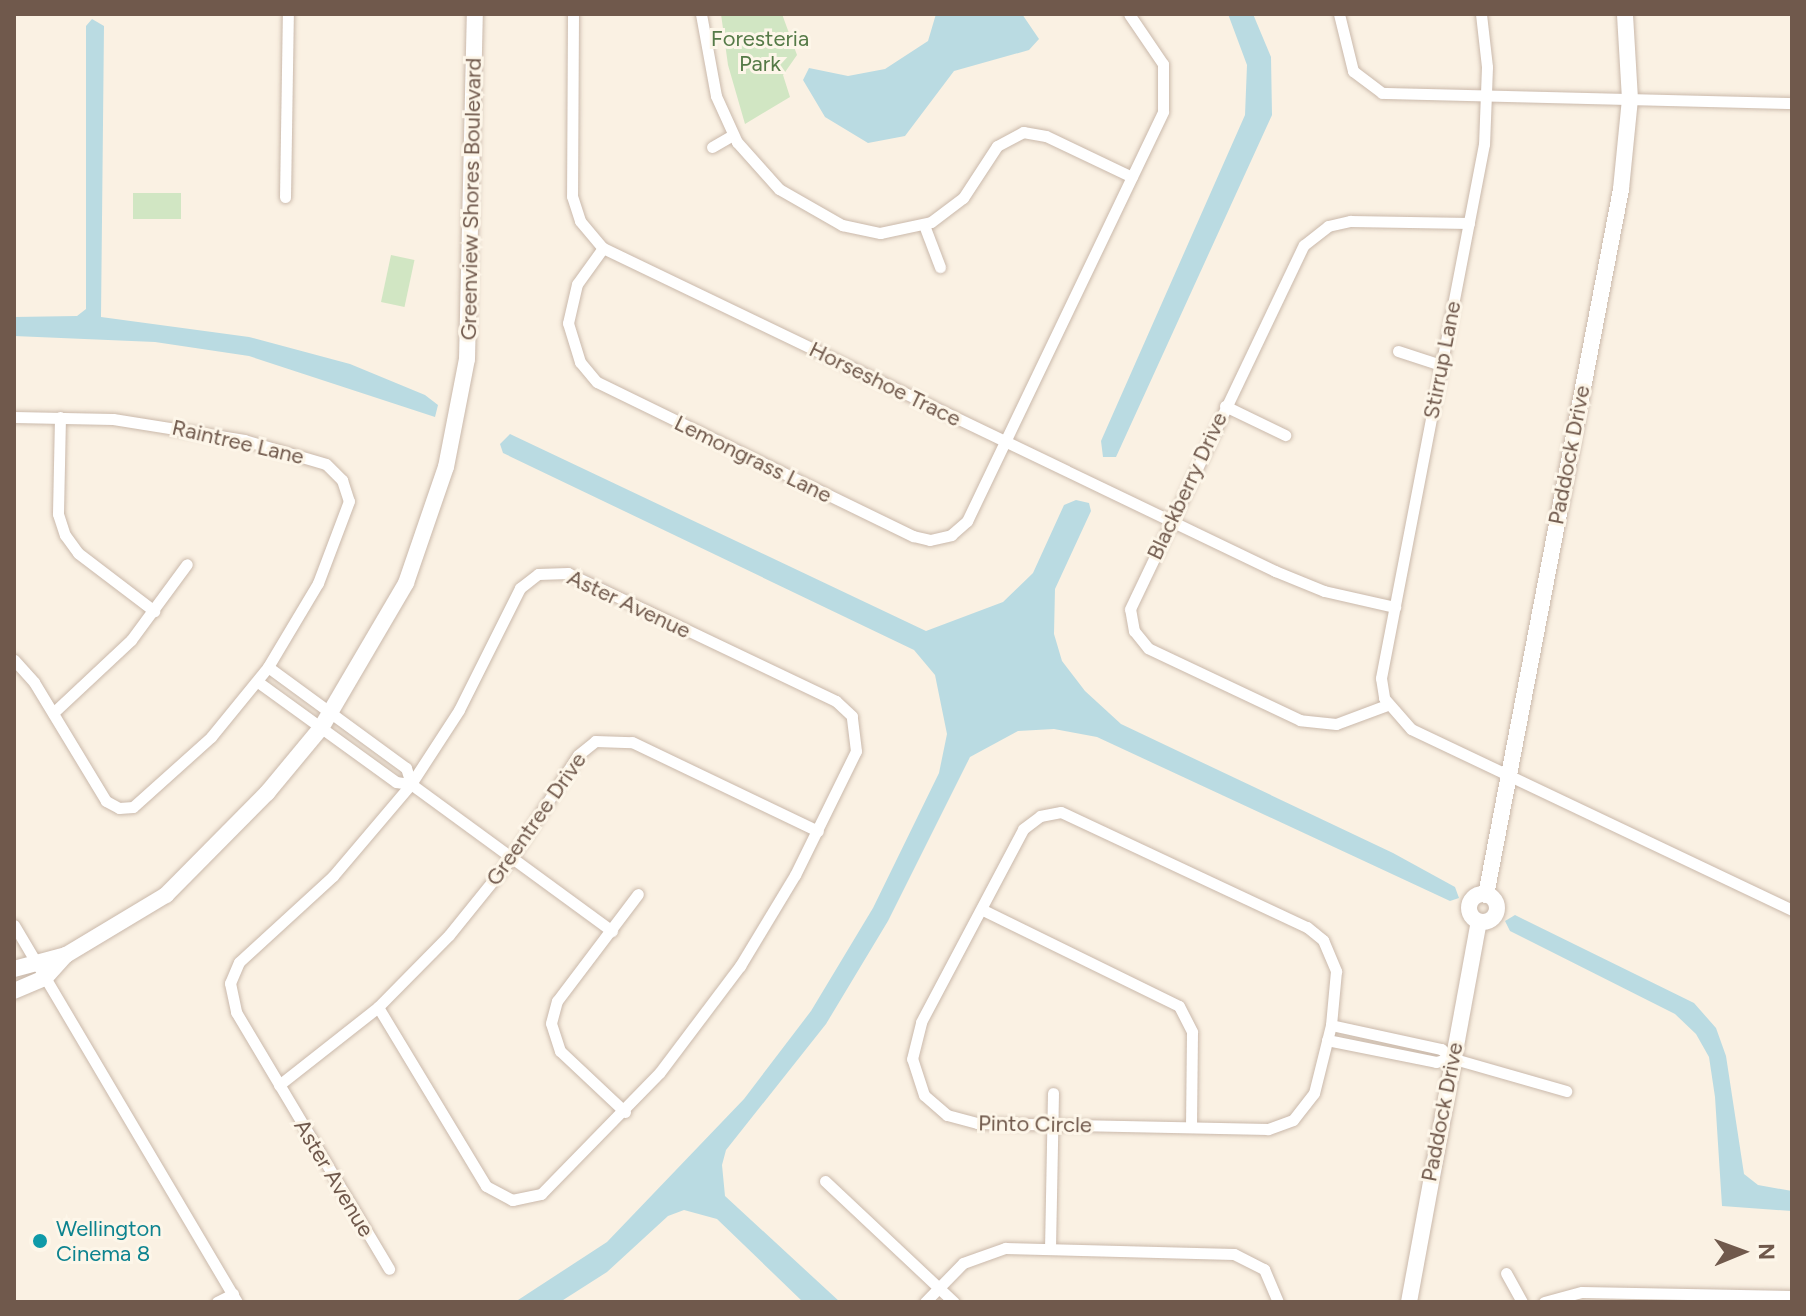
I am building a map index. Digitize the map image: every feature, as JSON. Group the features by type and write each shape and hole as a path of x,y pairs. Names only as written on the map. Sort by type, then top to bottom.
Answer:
{"street":[{"path":"285,197 288,14"},
{"name":"Greenview Shores Boulevard","path":"14,991 45,978 66,955 166,895 267,793 326,721 406,583 446,467 460,407 472,296 475,14"},
{"name":"Horseshoe Trace","path":"573,14 572,196 580,221 603,248 1295,580 1395,607"},
{"path":"701,14 716,96 733,135 779,189 842,225 880,233 924,225 963,198 992,151 1016,134 1046,136 1132,177"},
{"name":"Lemongrass Lane","path":"603,248 577,284 568,323 580,362 608,390 930,540 963,526 1163,111 1167,88 1160,57 1129,14"},
{"path":"1339,14 1350,64 1362,83 1389,94 1792,103"},
{"name":"Stirrup Lane","path":"1387,705 1381,678 1469,223 1488,97 1481,14"},
{"name":"Paddock Drive","path":"1409,1302 1451,1058 1479,922 1492,919 1496,912 1486,895 1621,189 1630,99 1625,14"},
{"path":"712,147 733,135"},
{"name":"Blackberry Drive","path":"1387,705 1336,724 1300,720 1148,648 1134,631 1130,609 1296,258 1315,235 1350,221 1469,223"},
{"path":"924,225 940,267"},
{"path":"1398,351 1441,365"},
{"path":"1225,406 1285,435"},
{"name":"Raintree Lane","path":"14,417 60,417 201,431 319,461 338,473 348,493 347,519 318,583 268,667"},
{"path":"60,417 58,514 65,535 78,553 154,611"},
{"path":"53,713 106,666 154,611 187,564"},
{"name":"Aster Avenue","path":"378,1007 481,1181 505,1198 527,1199 547,1189 625,1112 725,988 818,831 858,744 847,710 561,572 538,574 516,594 459,710 411,784 333,876 244,957 232,975 233,1005 389,1269"},
{"path":"14,660 53,713 106,801 126,809 140,804 184,765 268,667 326,721"},
{"path":"258,682 406,768 411,784 612,931"},
{"path":"1387,705 1405,725 1792,910"},
{"name":"Greentree Drive","path":"279,1085 378,1007 449,935 512,857 578,755 610,738 632,742 818,831"},
{"name":"Pinto Circle","path":"1047,813 1075,816 1313,931 1335,964 1331,1025 1314,1093 1293,1120 1268,1129 1053,1124 954,1118 929,1101 914,1075 914,1036 983,910 1023,829 1047,813"},
{"path":"625,1112 560,1051 551,1023 557,1001 638,894"},
{"path":"983,910 1179,1006 1192,1032 1191,1127"},
{"path":"14,925 235,1298 217,1302"},
{"name":"Greenview Shores Boulevard","path":"14,969 66,955"},
{"path":"1331,1025 1441,1049 1451,1058 1566,1091"},
{"path":"1327,1040 1436,1062 1451,1058"},
{"path":"1050,1249 1053,1093"},
{"path":"825,1181 954,1302"},
{"path":"925,1302 963,1263 983,1252 1050,1249 1240,1255 1268,1275 1278,1302"},
{"path":"1506,1273 1522,1302"},
{"path":"1544,1302 1582,1292 1792,1296"}],"green space":[{"name":"Foresteria Park","path":"721,14 782,14 797,55 783,75 790,97 745,124 728,65"},
{"path":"133,193 181,193 181,219 133,219"},
{"path":"391,255 414,260 404,307 381,302"}],"water":[{"path":"936,14 1022,14 1039,39 1029,50 954,71 905,136 868,143 825,117 803,80 809,68 848,76 885,69 928,41"},
{"path":"1228,14 1253,14 1271,57 1272,115 1116,457 1103,457 1101,441 1245,115 1247,65"},
{"path":"92,19 104,26 101,317 249,337 350,364 425,395 438,405 435,417 249,356 155,342 14,336 14,317 77,316 86,309 86,26"},
{"path":"510,434 926,631 1003,602 1033,573 1064,505 1076,500 1089,503 1091,511 1055,589 1054,634 1062,661 1085,691 1121,724 1393,853 1455,887 1459,898 1450,901 1097,737 1054,729 1018,731 970,757 888,921 826,1024 726,1150 722,1165 725,1196 840,1302 803,1302 717,1219 684,1210 668,1216 607,1272 560,1302 515,1302 607,1242 744,1099 811,1011 873,908 939,773 947,734 935,675 914,650 503,453 500,444"},
{"path":"1515,915 1694,1003 1716,1028 1726,1056 1744,1174 1758,1185 1792,1191 1792,1211 1722,1206 1715,1097 1709,1057 1696,1034 1675,1014 1510,931 1505,921"}],"place":[{"name":"Wellington Cinema 8","path":"40,1241"}]}
